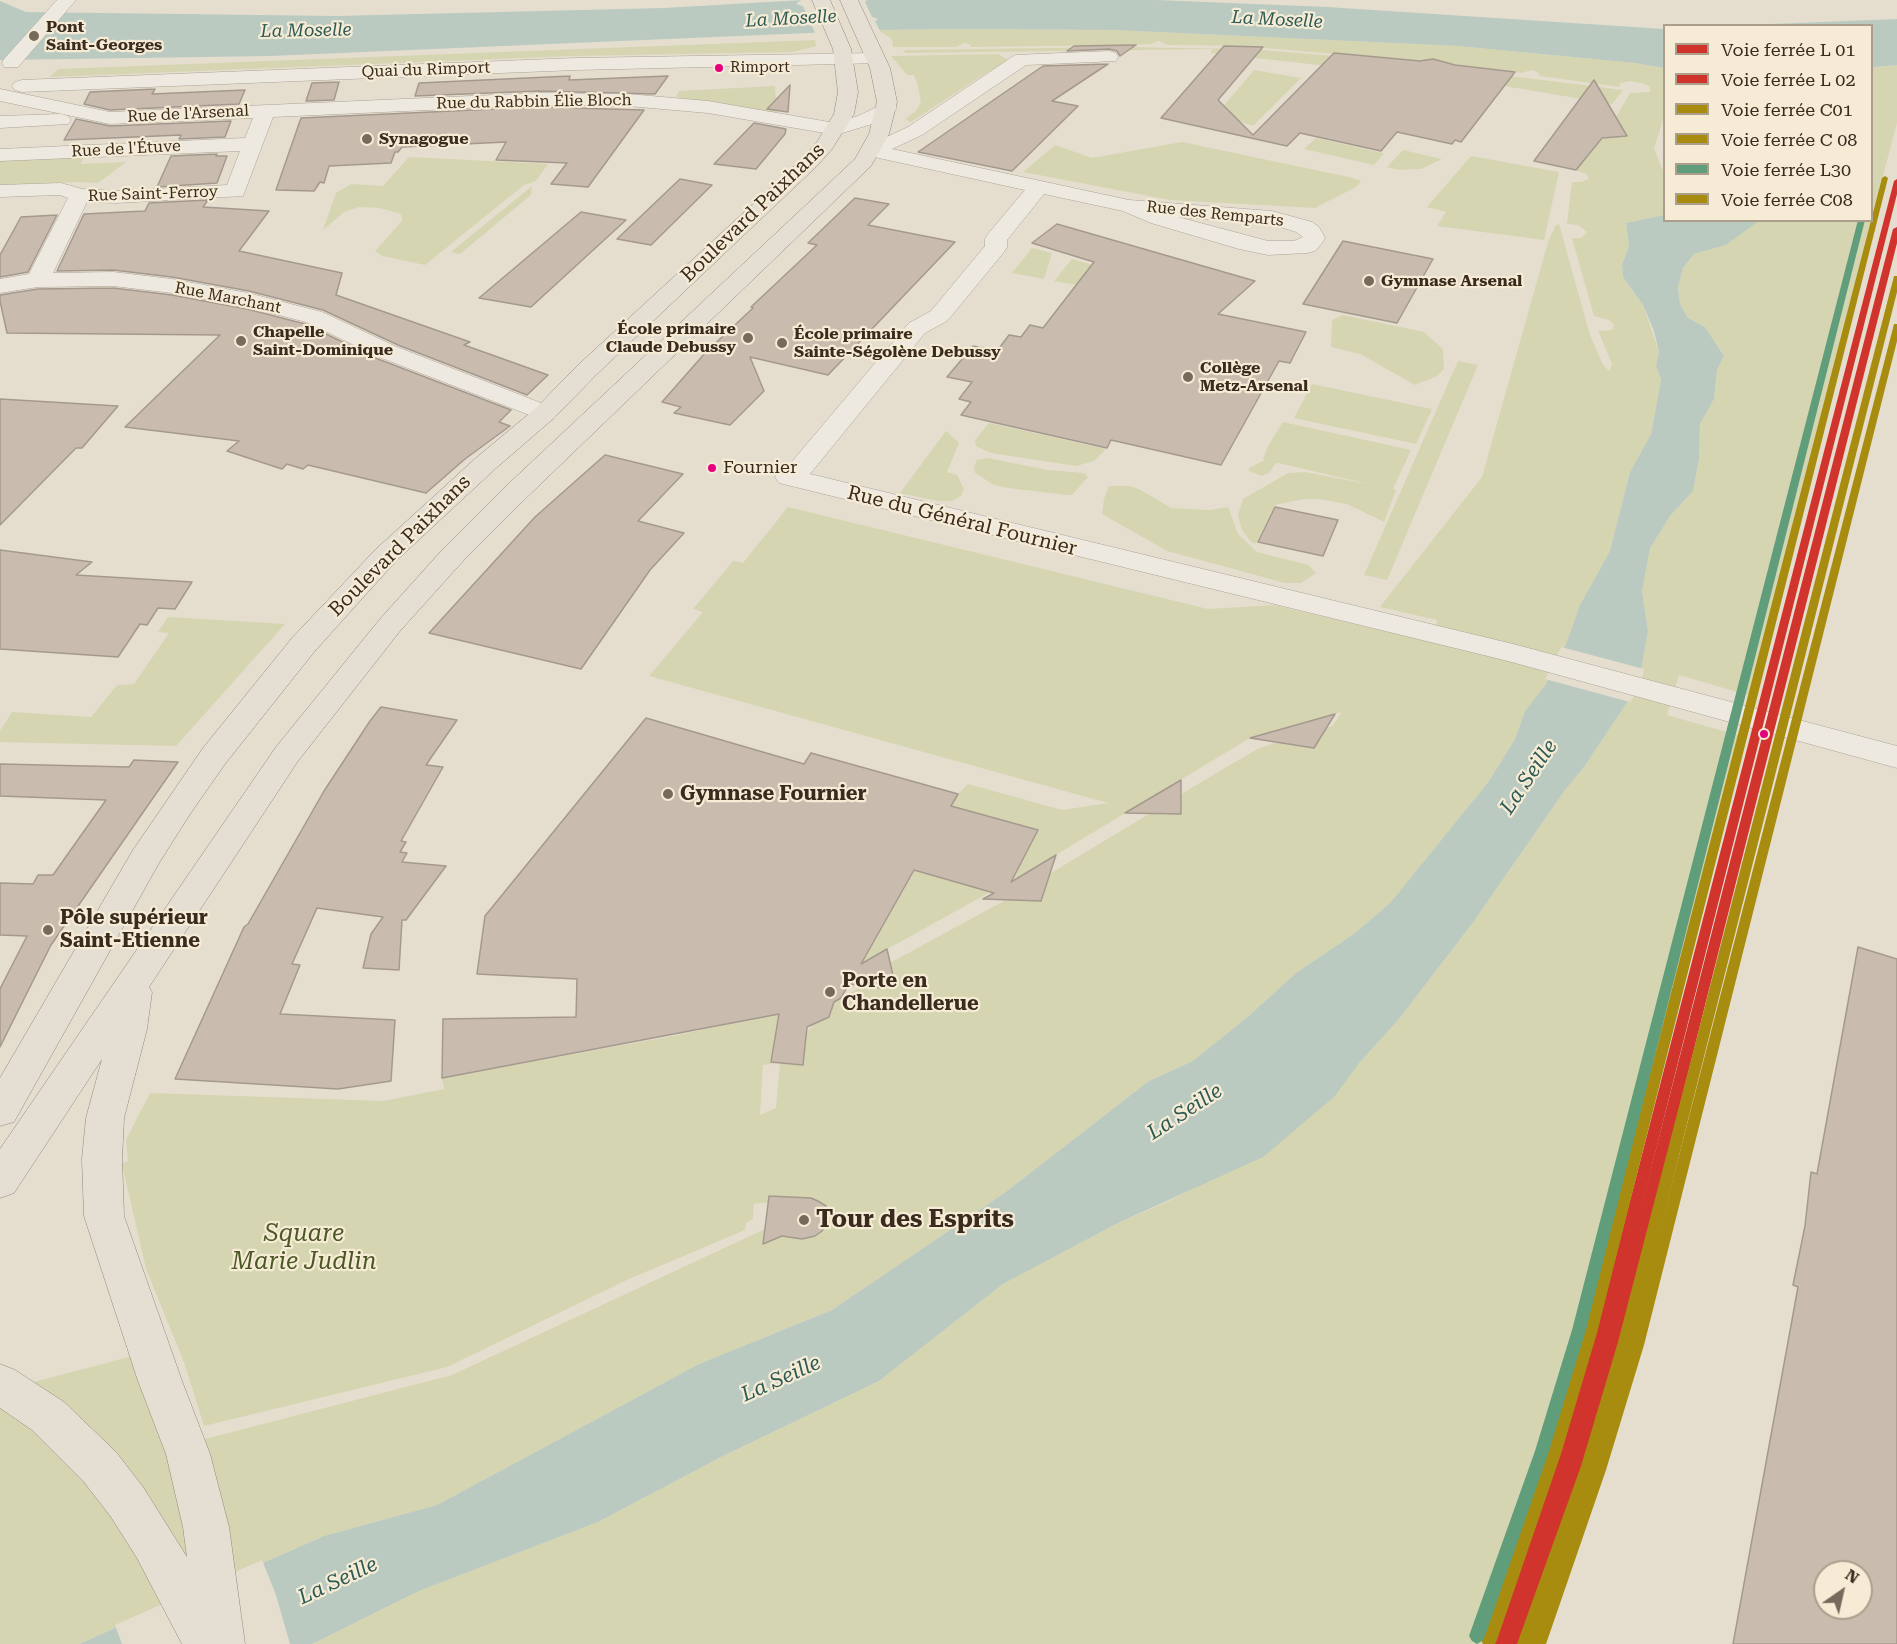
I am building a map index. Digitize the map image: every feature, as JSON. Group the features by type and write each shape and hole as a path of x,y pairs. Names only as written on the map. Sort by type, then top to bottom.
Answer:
{"main road":[{"name":"Boulevard Paixhans","path":"0,1181 136,982 287,754 390,625 453,555 514,494 852,174 846,144 844,114 848,92 844,61 821,0"},
{"name":"Boulevard Paixhans","path":"0,1111 145,858 214,756 303,645 375,566 486,463 544,414 810,162 846,144 887,108 884,85 872,51 849,0"},
{"path":"578,380 599,388 624,391"},
{"path":"136,982 129,1029 105,1118 102,1159 104,1216 160,1381 188,1454 206,1527 221,1644"},
{"path":"0,1384 48,1416 100,1467 128,1502 153,1542 208,1644"}],"street":[{"path":"4,81 64,4"},
{"name":"Quai du Rimport","path":"4,81 576,64 844,61 872,51"},
{"name":"Boulevard Paixhans","path":"846,144 915,131 1022,59 1109,57"},
{"name":"Rue de l'Arsenal","path":"4,81 110,118"},
{"name":"Rue du Rabbin Élie Bloch","path":"265,111 539,99 628,100 708,107 846,144"},
{"path":"846,144 865,120 887,108"},
{"name":"Rue de l'Arsenal","path":"0,122 265,111"},
{"name":"Rue Saint-Ferroy","path":"38,280 80,195 117,197 235,191 265,111"},
{"name":"Rue de l'Étuve","path":"0,155 252,144"},
{"name":"Rue des Remparts","path":"846,144 1129,206 1272,218 1304,227 1314,237 1307,246 1294,248 1246,244 1159,219 1129,206"},
{"name":"Rue du Général Fournier","path":"1039,186 996,239 996,247 939,316 917,328 800,470 788,477 1513,653 1897,757"},
{"path":"0,191 61,189 80,195"},
{"name":"Rue Marchant","path":"0,286 38,280 113,279 145,282 248,300 294,311 324,322 388,352 531,406 544,414"}],"green space":[{"name":"Square Marie Judlin","path":"878,30 1114,30 1458,46 1635,63 1663,68 1663,119 1654,149 1663,171 1663,215 1626,223 1629,246 1622,265 1623,277 1643,305 1659,352 1656,366 1661,380 1651,434 1630,472 1610,551 1580,605 1566,644 1546,684 1525,711 1515,739 1489,781 1391,902 1355,933 1296,973 1251,1014 1193,1061 1149,1081 1003,1194 832,1310 699,1364 437,1505 324,1536 79,1644 0,1644 0,1391 140,1354 182,1445 452,1375 765,1229 769,1202 754,1204 753,1219 746,1223 745,1230 629,1279 447,1367 204,1426 184,1362 146,1269 122,1164 128,1161 126,1140 150,1093 383,1101 444,1089 442,1078 748,1020 878,933 958,794 968,784 1062,810 1108,803 649,676 703,612 693,609 733,561 743,563 788,507 1208,609 1274,605 1427,641 1435,634 1437,620 1380,607 1482,477 1548,242 1556,225 1559,224 1590,335 1603,365 1609,371 1612,364 1598,331 1612,330 1614,325 1609,320 1594,316 1572,238 1581,238 1587,232 1578,225 1567,224 1572,182 1589,179 1586,174 1576,170 1611,125 1630,93 1650,92 1650,87 1645,84 1629,81 1621,83 1619,87 1540,76 1538,72 1532,70 1521,73 1445,64 1445,62 1433,59 1425,62 1243,46 1167,45 1159,41 1150,44 1124,45 971,47 964,43 956,47 893,47 892,39","holes":["1342,712 1332,726 1259,748 1176,797 1181,807 1177,813 1162,815 1154,811 1041,879 1047,885 1041,901 1015,895 886,965 892,980 889,983 880,988 864,985 832,1003 832,1012 829,1017 814,1024 809,1030 802,1031 802,1064 771,1062 781,999 815,989 1034,868 1250,738","780,1063 776,1108 760,1115 763,1065"]},
{"path":"815,40 816,46 793,52 574,56 50,77 58,69"},
{"path":"1124,47 1248,49 1373,59 1623,90 1612,104 1498,85 1211,53 1212,49 904,53 905,50"},
{"path":"998,54 1008,60 998,70 990,71 978,78 911,122 905,119 917,110 921,102 918,86 914,75 907,75 891,56"},
{"path":"1897,65 1897,123 1873,213 1873,68"},
{"path":"1254,70 1301,78 1253,126 1233,119 1214,117"},
{"path":"775,86 777,112 774,113 676,97 679,91"},
{"path":"1316,138 1384,153 1374,165 1304,149"},
{"path":"1182,142 1361,181 1356,187 1315,208 1170,200 1023,172 1055,145 1092,158"},
{"path":"1403,150 1442,159 1421,169 1399,170 1387,167"},
{"path":"84,156 81,164 126,162 98,183 0,185 0,160"},
{"path":"1471,156 1559,172 1544,240 1437,226 1446,212 1427,207"},
{"path":"409,157 548,164 536,181 524,185 425,265 382,256 375,251 402,221 401,214 380,208 359,207 344,212 323,230 336,193 351,184 383,186"},
{"path":"532,186 531,195 460,254 451,252"},
{"path":"1758,222 1871,222 1751,696 1679,675 1667,715 1741,736 1527,1572 1497,1644 312,1644 419,1591 598,1522 723,1456 879,1381 1003,1284 1118,1223 1171,1200 1211,1179 1360,1062 1399,1019 1474,921 1565,790 1584,767 1638,686 1648,631 1642,591 1650,548 1670,516 1693,491 1699,459 1700,424 1714,399 1717,370 1724,356 1705,327 1688,318 1680,304 1678,287 1683,268 1694,254 1726,245"},
{"path":"1032,248 1052,253 1044,279 1012,273"},
{"path":"1072,259 1127,275 1114,292 1054,281"},
{"path":"1343,315 1424,332 1443,349 1444,369 1437,376 1415,385 1360,354 1331,347 1332,320"},
{"path":"1458,361 1478,365 1387,580 1364,575"},
{"path":"1312,384 1432,409 1416,444 1294,418"},
{"path":"1283,422 1411,450 1393,489 1396,490 1384,522 1347,504 1304,499 1275,505 1256,544 1251,542 1242,530 1238,515 1243,499 1288,473 1305,472 1373,485 1278,463 1270,472 1262,476 1249,471 1249,468 1265,460 1263,459 1268,446"},
{"path":"989,423 1106,449 1094,461 1076,466 991,453 976,446 975,440"},
{"path":"946,431 959,443 947,472 957,475 964,489 961,496 952,501 938,501 900,493"},
{"path":"987,458 1048,470 1084,473 1088,477 1072,495 1008,488 994,485 975,473 974,467 977,460"},
{"path":"1109,486 1129,486 1139,489 1171,508 1210,510 1228,507 1238,534 1257,552 1308,565 1316,573 1301,583 1285,583 1167,551 1102,514"},
{"path":"168,617 285,624 176,746 0,742 0,731 12,712 91,717 117,685 134,684 169,633 158,632"}],"water":[{"name":"La Moselle","path":"803,0 1157,0 1327,7 1663,29 1663,68 1635,63 1458,46 1114,30 958,29 878,30 270,56 0,60 0,1 26,12 336,16 664,8"},
{"path":"1897,19 1897,65 1873,68 1873,24 1772,24"},
{"name":"La Seille","path":"1663,215 1663,222 1758,222 1726,245 1694,254 1683,268 1678,287 1680,304 1688,318 1705,327 1724,356 1717,370 1714,399 1700,424 1699,459 1693,491 1670,516 1650,548 1642,591 1648,631 1638,686 1584,767 1565,790 1474,921 1399,1019 1360,1062 1334,1097 1263,1157 1118,1223 1003,1284 879,1381 723,1456 598,1522 419,1591 312,1644 79,1644 324,1536 437,1505 699,1364 832,1310 1003,1194 1149,1081 1193,1061 1251,1014 1296,973 1355,933 1391,902 1489,781 1515,739 1525,711 1546,684 1566,644 1580,605 1610,551 1630,472 1651,434 1661,380 1656,366 1659,352 1654,331 1643,305 1623,277 1622,265 1629,246 1626,223"}],"pier":[{"path":"801,0 867,0 865,2 872,17 878,19 875,21 881,33 816,36 812,26 804,24 809,20 803,6 796,4"},
{"path":"1561,647 1644,669 1641,687 1630,702 1545,679"},
{"path":"262,1560 276,1595 290,1644 122,1644 115,1625"}],"building":[{"path":"1136,45 1120,56 1117,51 1109,49 1067,51 1074,46"},
{"path":"1224,46 1263,47 1218,100 1253,135 1334,53 1420,61 1433,59 1455,65 1515,72 1461,142 1455,140 1452,144 1397,132 1381,151 1300,133 1287,146 1161,118"},
{"path":"1108,64 1052,101 1078,106 1012,171 918,152 1043,66"},
{"path":"570,76 569,80 668,76 655,94 539,91 415,96 419,83"},
{"path":"1594,80 1627,136 1602,138 1576,170 1534,161"},
{"path":"339,82 334,100 306,101 312,83"},
{"path":"790,85 788,112 767,109"},
{"path":"155,89 152,94 245,90 239,104 110,110 84,104 90,92"},
{"path":"539,107 644,110 588,187 551,184 567,163 496,160 506,142 402,147 395,152 391,163 329,166 324,183 320,182 314,191 276,190 301,118"},
{"path":"76,119 110,126 231,121 225,137 179,139 181,135 64,140"},
{"path":"754,123 786,129 785,134 756,169 714,164"},
{"path":"217,154 216,156 227,156 217,183 157,187 171,156"},
{"path":"680,179 712,185 651,245 617,239"},
{"name":"École primaire Sainte-Ségolène Debussy","path":"855,198 889,204 868,225 955,242 828,375 750,357 764,391 730,425 674,413 681,407 662,402 706,352 817,245 808,243"},
{"path":"208,200 203,207 269,211 239,251 342,273 336,295 470,342 464,345 548,375 527,395 398,345 323,310 249,291 172,277 113,270 57,271 84,214 145,211 149,203"},
{"path":"581,212 626,220 531,307 479,298"},
{"path":"57,215 28,272 0,277 0,255 21,217"},
{"path":"1057,224 1255,281 1218,314 1306,332 1290,363 1279,361 1221,465 1111,440 1107,448 961,415 971,402 959,399 972,382 947,377 973,346 997,351 1009,335 1021,337 1030,325 1043,328 1094,262 1032,243"},
{"name":"Gymnase Arsenal","path":"1343,241 1433,259 1397,323 1303,304"},
{"path":"113,288 172,295 247,309 305,324 378,359 511,410 499,422 510,426 465,459 426,493 308,465 303,469 287,464 282,469 227,451 239,441 125,427 220,335 7,333 0,301 0,295 38,289"},
{"path":"0,399 118,406 82,448 76,448 0,525"},
{"path":"605,455 683,474 638,521 684,533 650,570 581,669 429,633 535,517"},
{"path":"1275,507 1338,520 1323,556 1258,542"},
{"path":"0,550 92,562 76,575 192,582 175,609 158,608 147,625 140,624 118,657 0,649"},
{"path":"381,707 457,720 426,765 443,767 401,841 406,842 400,852 407,853 402,862 446,866 406,920 402,920 399,970 363,968 371,934 383,917 317,908 292,964 300,965 280,1014 395,1020 391,1081 338,1089 175,1079 244,927 248,924 324,791"},
{"path":"1335,714 1314,748 1250,738"},
{"path":"646,718 804,764 811,753 958,794 951,806 1038,830 1011,882 1056,855 1041,901 983,899 994,893 914,870 861,964 887,949 894,980 880,988 849,984 841,998 834,1002 829,1017 807,1027 803,1065 771,1062 779,1014 442,1078 443,1019 576,1017 577,979 477,974 485,916"},
{"path":"134,760 178,762 51,945 0,1047 0,989 27,936 0,935 0,883 33,884 38,875 53,875 106,800 0,796 0,764 129,767"},
{"path":"1181,780 1181,814 1125,813"},
{"path":"1858,947 1897,959 1897,1644 1733,1644 1798,1287 1793,1285 1805,1226 1811,1172 1817,1174"},
{"name":"Tour des Esprits","path":"769,1196 811,1198 818,1201 826,1206 828,1222 815,1236 802,1239 782,1236 763,1244"}],"transit line":[{"path":"1500,1644 1565,1458 1602,1336 1897,181"},
{"path":"1513,1644 1576,1462 1614,1339 1897,229"},
{"path":"1525,1644 1588,1466 1625,1342 1897,278"}],"rail line":[{"name":"C01","path":"1489,1640 1554,1454 1590,1333 1885,178"},
{"name":"L30","path":"1477,1636 1542,1451 1579,1330 1861,222"},
{"name":"C08","path":"1538,1644 1599,1470 1637,1345 1897,326"}],"place":[{"name":"Pont Saint-Georges","path":"34,36"},
{"name":"Rimport","path":"719,68"},
{"name":"Synagogue","path":"367,139"},
{"name":"Gymnase Arsenal","path":"1369,281"},
{"name":"École primaire Claude Debussy","path":"748,338"},
{"name":"Chapelle Saint-Dominique","path":"241,341"},
{"name":"École primaire Sainte-Ségolène Debussy","path":"782,343"},
{"name":"Collège Metz-Arsenal","path":"1188,377"},
{"name":"Fournier","path":"712,468"},
{"name":"Gymnase Fournier","path":"668,794"},
{"name":"Pôle supérieur Saint-Etienne","path":"48,930"},
{"name":"Porte en Chandellerue","path":"830,992"},
{"name":"Tour des Esprits","path":"804,1220"}]}
